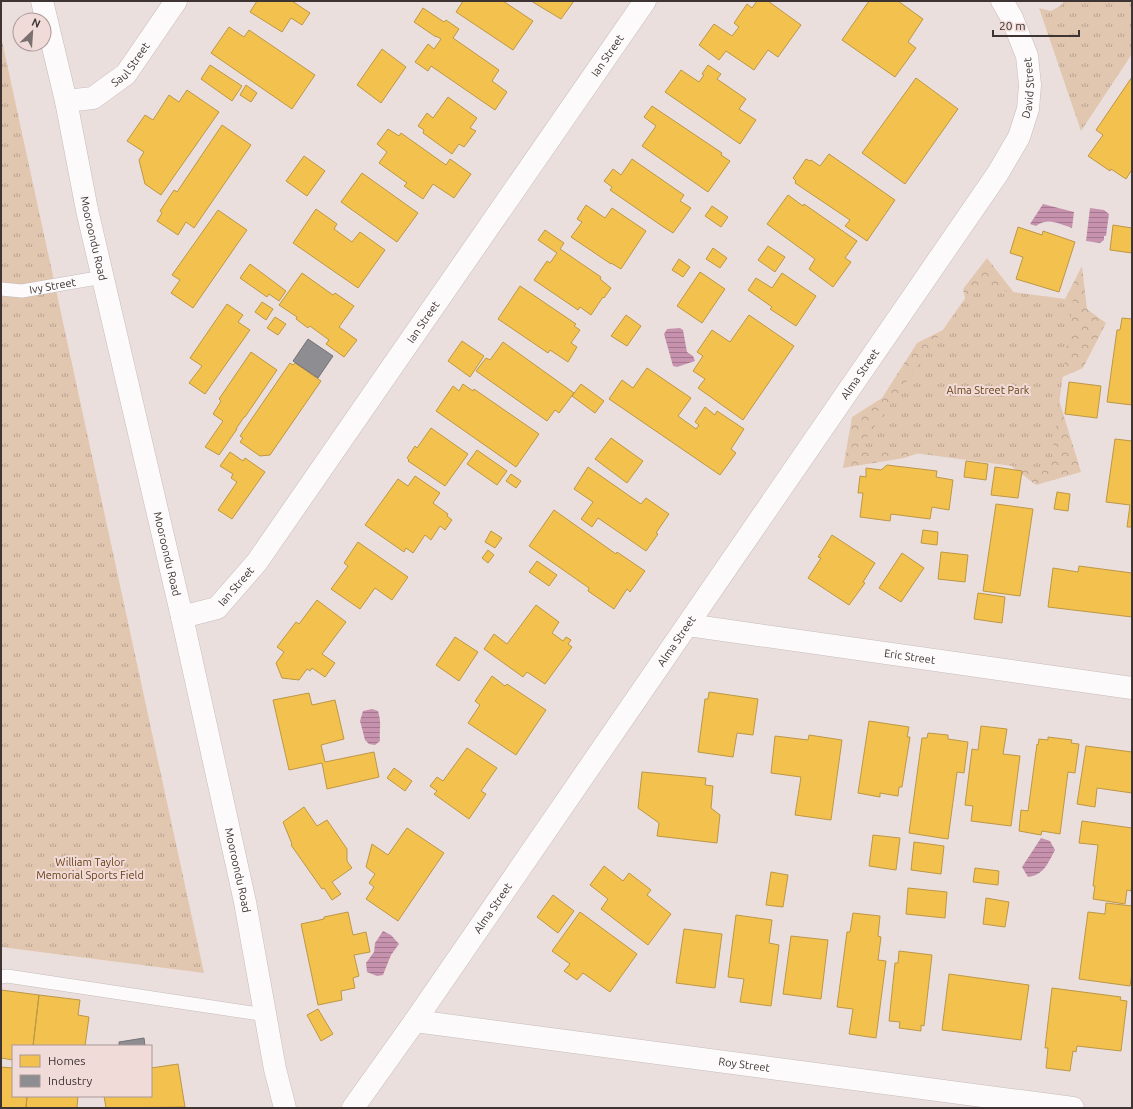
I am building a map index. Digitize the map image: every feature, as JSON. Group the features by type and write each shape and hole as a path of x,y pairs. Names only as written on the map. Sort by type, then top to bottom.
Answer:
{"street":[{"name":"Mooroondu Road","path":"42,1 66,101 87,210 104,277 182,617 245,902 275,1068 285,1108"},
{"name":"Saul Street","path":"66,101 93,98 126,74 176,1"},
{"name":"Ian Street","path":"182,617 217,608 257,562 645,1"},
{"name":"David Street","path":"998,173 1019,137 1028,109 1030,85 1027,56 1012,18 1002,1"},
{"name":"Alma Street","path":"354,1108 415,1022 998,173"},
{"name":"Eric Street","path":"688,625 1132,688"},
{"name":"Roy Street","path":"415,1022 1073,1108"}],"lane":[{"name":"Ivy Street","path":"1,289 22,291 104,277"},
{"path":"1,977 7,976 266,1015"}],"green space":[{"path":"1064,1 1132,1 1132,54 1081,131 1039,8 1051,11 1060,6"},
{"name":"William Taylor Memorial Sports Field","path":"1,36 204,973 1,947"},
{"name":"Alma Street Park","path":"987,258 1019,299 1065,299 1082,266 1087,309 1106,323 1083,368 1051,382 1059,400 1081,472 1036,485 990,450 949,443 904,458 843,468 852,417 882,398 917,343 969,317 963,289"},
{"name":"Alma Street Park","path":"973,287 1073,300 1050,471 861,446"}],"shaded area":[{"path":"1043,204 1074,212 1072,228 1058,223 1049,222 1041,223 1036,226 1030,224"},
{"path":"1090,208 1104,210 1109,214 1106,236 1104,236 1104,240 1100,243 1086,241"},
{"path":"680,328 683,330 687,352 693,356 695,361 677,367 673,366 664,334 667,329"},
{"path":"372,709 378,711 380,719 380,741 375,745 369,744 365,740 360,721 363,711"},
{"path":"1041,838 1050,841 1055,850 1048,864 1042,871 1028,877 1022,867"},
{"path":"383,931 391,935 399,944 391,955 383,975 377,976 367,972 366,963 374,952 375,943"}],"building: Homes":[{"path":"257,1 292,1 310,13 302,25 291,18 282,32 250,12"},
{"path":"463,1 503,1 533,21 513,50 456,12"},
{"path":"531,1 574,1 561,19"},
{"path":"757,1 768,1 801,25 778,57 768,50 754,70 726,51 719,60 699,45 714,24 732,36 739,27 734,23 747,4 752,8"},
{"path":"869,1 898,1 923,19 908,42 916,48 895,77 842,40"},
{"path":"423,8 444,22 446,20 459,29 453,38 499,70 492,81 507,92 495,110 431,66 428,71 415,62 428,44 434,49 441,39 414,22"},
{"path":"229,27 244,37 249,30 315,75 292,109 211,53"},
{"path":"382,49 406,67 381,103 357,85"},
{"path":"210,65 242,86 232,101 201,79"},
{"path":"708,65 721,74 717,79 746,99 739,109 756,120 740,144 665,92 681,70 699,82"},
{"path":"1132,77 1132,172 1131,171 1126,179 1111,169 1110,171 1088,156 1103,135 1096,130"},
{"path":"916,78 958,109 905,184 862,153"},
{"path":"246,85 257,93 251,102 240,95"},
{"path":"187,90 219,112 161,195 145,184 139,160 144,152 127,141 145,115 153,120 169,95 179,102"},
{"path":"448,97 477,118 470,128 476,131 464,147 459,144 452,154 423,133 424,130 418,126 427,113 433,118"},
{"path":"652,106 722,153 721,155 730,161 708,192 642,146 656,126 644,117"},
{"path":"222,125 251,145 194,228 186,222 178,235 157,221 162,213 160,211 174,190 177,192"},
{"path":"388,129 399,136 401,133 446,165 450,159 471,174 454,198 433,184 423,199 404,186 407,183 379,163 387,152 377,144"},
{"path":"829,154 895,200 867,241 845,226 850,220 795,183 796,181 793,178 806,159 811,160 820,166"},
{"path":"304,156 325,171 307,196 286,181"},
{"path":"632,159 684,195 680,201 691,208 673,233 610,190 612,187 604,181 613,169 621,175"},
{"path":"362,173 418,213 397,242 341,202"},
{"path":"788,195 803,206 804,204 857,241 845,258 851,262 833,287 809,269 815,259 767,224"},
{"path":"586,205 605,218 612,208 646,231 621,269 571,237 582,222 577,219"},
{"path":"712,206 728,217 721,227 705,216"},
{"path":"316,209 337,224 334,229 352,242 360,232 385,250 358,288 293,243"},
{"path":"218,210 247,230 193,308 171,293 180,280 172,275"},
{"path":"1113,225 1132,228 1132,253 1110,250"},
{"path":"1018,227 1042,235 1043,231 1075,242 1059,292 1016,279 1023,257 1010,253"},
{"path":"545,230 564,243 560,249 601,277 600,279 611,288 591,315 580,307 578,310 534,280 547,261 550,263 557,253 538,240"},
{"path":"768,246 785,257 775,272 758,260"},
{"path":"713,248 727,258 720,268 706,259"},
{"path":"679,259 690,267 683,277 672,270"},
{"path":"250,264 286,291 279,301 269,294 267,297 240,278"},
{"path":"700,272 725,289 702,323 677,306"},
{"path":"302,273 333,295 335,293 354,306 339,327 357,340 344,357 326,344 329,340 310,326 308,328 296,319 297,317 279,305"},
{"path":"782,273 816,296 796,326 770,309 772,307 748,290 756,278 772,288"},
{"path":"520,286 576,324 574,326 580,330 571,343 577,347 568,362 550,350 548,353 498,319"},
{"path":"262,302 273,309 266,320 255,312"},
{"path":"227,304 243,315 238,322 250,330 205,394 189,383 202,366 190,358"},
{"path":"626,315 641,326 627,346 611,336"},
{"path":"749,315 794,346 743,420 698,388 705,379 693,371 703,356 697,352 712,330 730,342"},
{"path":"275,317 286,324 278,335 267,328"},
{"path":"1122,318 1132,319 1132,405 1107,402 1117,330 1120,330"},
{"path":"462,341 484,356 470,377 448,361"},
{"path":"503,342 574,393 559,413 555,410 547,421 476,371 486,358 490,360"},
{"path":"251,352 277,370 219,455 205,447 223,421 213,414 221,401 219,399"},
{"path":"290,363 293,365 295,363 321,381 270,455 260,456 240,442 243,438 240,436"},
{"path":"647,368 691,398 678,416 696,429 699,425 695,422 705,407 715,415 717,411 744,429 731,449 736,453 720,475 609,399 622,380 633,388"},
{"path":"1069,382 1101,386 1097,418 1065,414"},
{"path":"463,384 473,391 474,389 539,434 516,467 436,411 453,386 459,391"},
{"path":"581,384 604,401 595,413 572,396"},
{"path":"431,428 468,454 445,486 408,461 409,460 407,458 415,446 417,448"},
{"path":"611,438 643,461 627,483 595,459"},
{"path":"1115,439 1132,441 1132,527 1127,527 1130,505 1106,502"},
{"path":"477,450 507,471 497,485 467,464"},
{"path":"230,452 243,461 245,458 265,472 232,519 218,510 237,482 231,478 233,474 220,466"},
{"path":"966,461 988,464 986,480 964,477"},
{"path":"887,465 937,471 936,477 953,480 949,510 932,507 930,519 891,514 890,521 860,517 863,493 858,493 860,476 866,477 866,468 881,470"},
{"path":"588,467 641,504 646,498 669,514 656,533 658,534 646,551 598,518 592,527 581,519 593,502 574,489"},
{"path":"995,467 1022,471 1018,498 991,495"},
{"path":"511,474 521,481 516,488 506,481"},
{"path":"415,476 440,493 433,503 448,514 447,516 452,520 445,530 440,526 431,540 425,535 413,553 406,548 404,552 365,525 398,479 408,486"},
{"path":"1057,492 1070,494 1068,511 1054,509"},
{"path":"996,504 1033,509 1020,596 983,591"},
{"path":"554,510 616,554 617,552 645,571 630,592 627,589 614,609 588,591 589,588 529,546"},
{"path":"923,530 938,532 937,545 921,543"},
{"path":"491,531 502,538 495,548 485,542"},
{"path":"832,535 875,563 863,582 865,583 849,605 808,578 821,558 818,557"},
{"path":"358,542 408,577 392,600 375,588 360,609 331,589 348,566 344,563"},
{"path":"488,550 494,555 488,563 482,558"},
{"path":"941,552 968,555 965,582 938,579"},
{"path":"902,553 924,568 901,602 879,588"},
{"path":"537,561 557,575 549,586 529,572"},
{"path":"1079,566 1132,573 1132,617 1048,607 1053,568 1078,572"},
{"path":"978,593 1005,597 1002,623 974,619"},
{"path":"317,600 346,622 322,654 335,663 325,677 312,668 310,671 307,669 299,680 282,678 276,663 284,652 277,647 296,622 299,624"},
{"path":"536,605 559,622 552,633 563,641 566,637 571,640 568,644 572,647 545,684 527,672 523,677 484,649 494,634 507,644"},
{"path":"455,637 478,652 459,681 436,665"},
{"path":"492,676 505,686 507,684 546,710 516,755 468,723 480,705 475,701"},
{"path":"709,692 758,699 753,735 737,733 733,757 698,752 705,699 708,699"},
{"path":"309,693 312,705 335,700 344,739 321,745 325,762 374,752 379,777 327,789 322,763 289,770 273,700"},
{"path":"869,721 909,727 907,737 910,737 902,787 899,787 898,796 880,793 880,797 858,793"},
{"path":"981,726 1007,729 1003,754 1020,756 1011,826 971,821 973,806 965,805 972,749 978,750"},
{"path":"928,733 948,735 948,739 968,742 964,773 957,772 948,839 909,833 922,738 927,738"},
{"path":"809,735 842,740 831,820 795,815 801,777 771,773 775,736 808,740"},
{"path":"1048,737 1072,740 1071,743 1079,744 1075,773 1068,772 1060,834 1042,831 1041,835 1019,831 1021,810 1028,811 1037,744 1038,745 1039,739 1048,740"},
{"path":"1086,746 1132,752 1132,793 1097,788 1095,807 1077,804"},
{"path":"467,748 497,768 481,791 486,794 469,819 434,794 437,791 430,786 437,777 443,781"},
{"path":"394,768 412,781 405,791 387,778"},
{"path":"642,772 706,778 705,785 713,786 711,808 720,815 717,843 657,836 659,823 638,808"},
{"path":"304,807 317,826 327,820 347,849 347,861 352,868 332,882 341,894 332,900 324,888 322,889 291,845 292,844 283,822"},
{"path":"1082,821 1132,828 1132,884 1131,891 1127,890 1125,904 1093,899 1098,845 1079,843"},
{"path":"407,828 444,853 398,921 366,899 374,887 369,883 375,874 366,867 372,844 388,855"},
{"path":"873,835 900,838 896,870 869,866"},
{"path":"914,842 944,846 941,874 911,870"},
{"path":"604,866 623,881 629,873 651,890 647,895 671,914 648,945 601,909 608,899 590,885"},
{"path":"975,868 999,871 998,885 973,882"},
{"path":"771,872 788,875 783,907 766,905"},
{"path":"908,888 947,892 945,918 906,914"},
{"path":"553,895 574,911 558,933 537,917"},
{"path":"986,898 1009,902 1005,927 983,924"},
{"path":"1106,903 1132,906 1132,973 1130,986 1079,979 1088,912 1105,914"},
{"path":"348,912 353,935 366,932 370,952 354,955 359,976 353,978 355,988 341,991 342,1000 318,1005 301,924"},
{"path":"580,912 637,954 610,992 583,973 577,980 564,971 570,964 552,951"},
{"path":"853,913 880,916 878,936 881,937 878,960 886,961 876,1038 849,1034 853,1009 837,1007 847,932 850,932"},
{"path":"736,915 772,920 769,943 779,945 771,1006 740,1002 744,979 728,977"},
{"path":"684,929 722,934 715,988 676,983"},
{"path":"791,936 828,940 821,999 783,994"},
{"path":"899,951 932,955 924,1026 921,1025 921,1031 899,1028 900,1022 889,1021 895,963 898,963"},
{"path":"949,974 1029,985 1021,1040 942,1030"},
{"path":"1052,988 1121,997 1120,1000 1127,1001 1121,1051 1077,1046 1076,1052 1073,1051 1070,1071 1046,1068 1048,1048 1045,1048"},
{"path":"1,990 39,995 33,1045 12,1045 12,1060 1,1058"},
{"path":"39,995 80,1000 78,1015 89,1017 85,1045 33,1045"},
{"path":"318,1009 333,1034 321,1041 307,1015"},
{"path":"178,1064 185,1107 106,1108 104,1097 152,1097 152,1068"},
{"path":"1,1067 12,1068 12,1097 27,1097 26,1108 1,1108"},
{"path":"27,1097 78,1097 77,1108 26,1108"}],"building: Industry":[{"path":"308,339 333,356 318,378 293,361"},
{"path":"144,1038 145,1045 119,1045 119,1042"}]}
